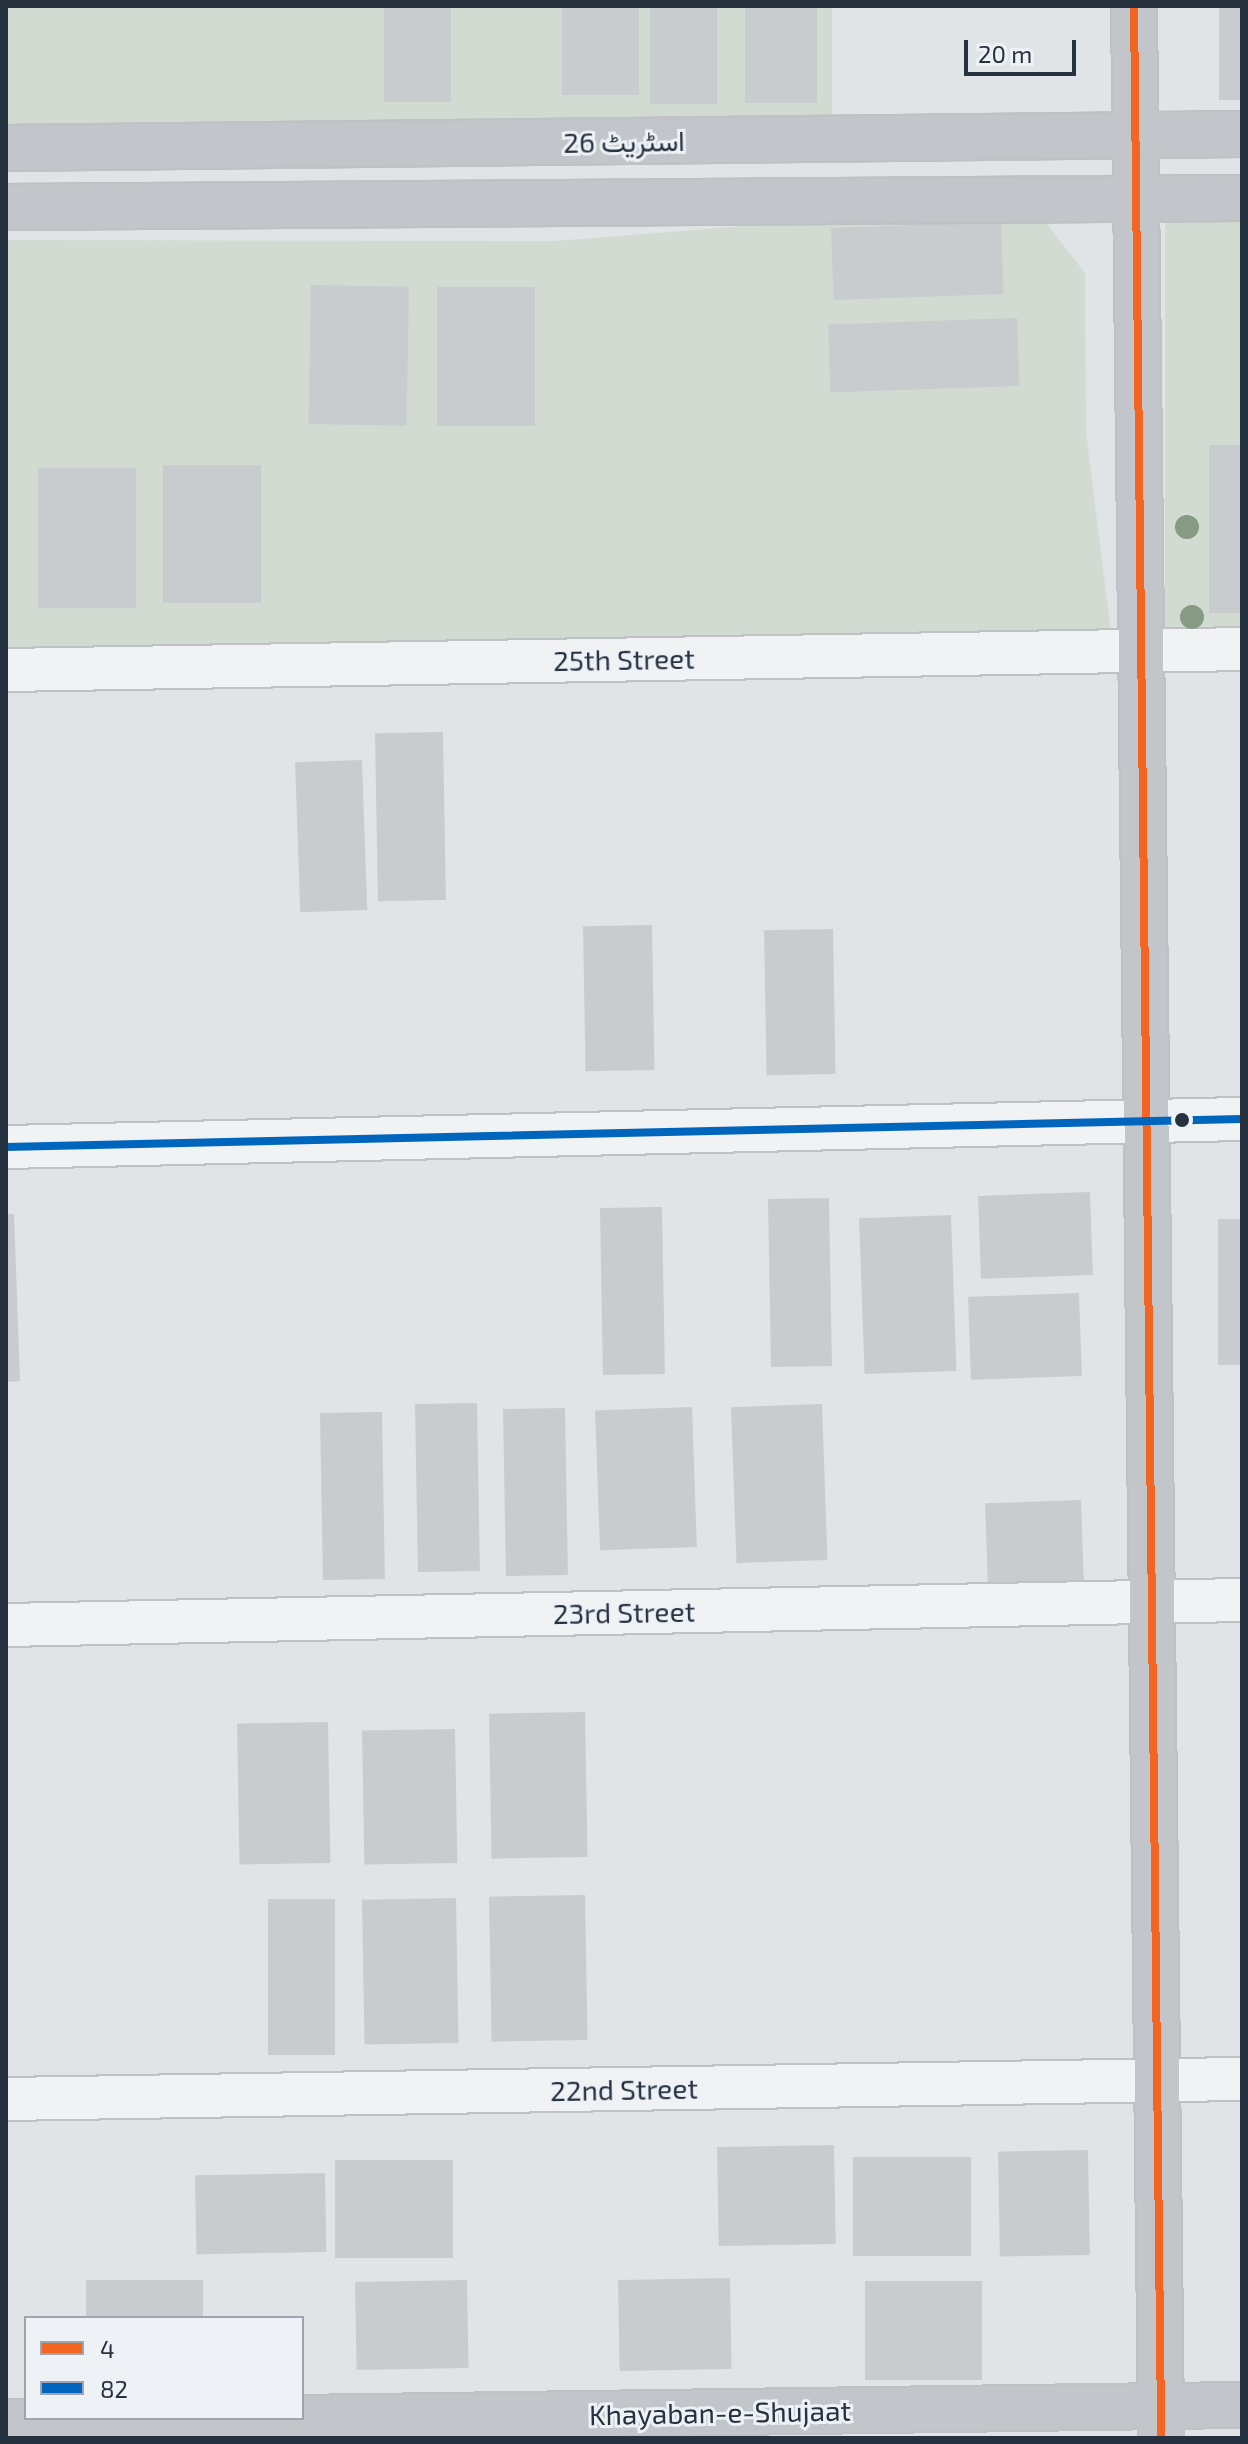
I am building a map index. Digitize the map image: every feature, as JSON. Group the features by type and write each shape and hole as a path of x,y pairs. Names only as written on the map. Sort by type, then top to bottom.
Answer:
{"main road":[{"path":"1134,6 1138,651 1148,1119 1147,1601 1161,2422"},
{"name":"اسٹریٹ 26","path":"6,148 1242,134"},
{"path":"6,207 1242,198"},
{"name":"Khayaban-e-Shujaat","path":"6,2422 1161,2422 1242,2405"}],"street":[{"name":"25th Street","path":"6,670 1242,649"},
{"path":"6,1147 1242,1119"},
{"name":"23rd Street","path":"6,1625 1242,1600"},
{"name":"22nd Street","path":"6,2099 1242,2079"}],"shaded area":[{"path":"6,6 832,6 832,135 6,135"},
{"path":"823,220 1045,221 1085,273 1086,432 1112,641 6,649 6,240 555,241"},
{"path":"1165,220 1242,220 1242,633 1165,633"}],"building":[{"path":"384,6 451,6 451,102 384,102"},
{"path":"562,6 639,6 639,95 562,95"},
{"path":"650,6 717,6 717,104 650,104"},
{"path":"745,6 817,6 817,103 745,103"},
{"path":"1219,6 1242,6 1242,100 1219,100"},
{"path":"1001,222 1004,294 834,300 831,228"},
{"path":"311,285 409,287 407,426 309,424"},
{"path":"437,287 535,287 535,426 437,426"},
{"path":"1017,318 1019,386 830,393 828,325"},
{"path":"1209,445 1242,445 1242,613 1209,613"},
{"path":"163,465 261,465 261,603 163,603"},
{"path":"38,468 136,468 136,608 38,608"},
{"path":"443,732 446,900 378,901 375,733"},
{"path":"362,760 367,910 300,912 295,762"},
{"path":"652,925 655,1070 586,1071 583,926"},
{"path":"833,929 836,1074 767,1075 764,930"},
{"path":"1090,1192 1093,1275 981,1279 978,1196"},
{"path":"829,1198 832,1366 771,1367 768,1199"},
{"path":"662,1207 665,1374 603,1375 600,1208"},
{"path":"6,1214 14,1214 20,1381 6,1382"},
{"path":"951,1215 956,1371 865,1374 859,1218"},
{"path":"1218,1219 1242,1219 1242,1365 1218,1365"},
{"path":"1079,1293 1082,1376 971,1380 968,1297"},
{"path":"477,1403 480,1571 418,1572 415,1404"},
{"path":"822,1404 827,1560 736,1563 731,1407"},
{"path":"692,1407 697,1547 600,1550 595,1410"},
{"path":"565,1408 568,1575 506,1576 503,1409"},
{"path":"382,1412 385,1579 323,1580 320,1413"},
{"path":"1081,1500 1084,1584 988,1587 985,1503"},
{"path":"585,1712 588,1857 492,1859 489,1714"},
{"path":"328,1722 330,1863 239,1865 237,1724"},
{"path":"455,1729 457,1863 364,1865 362,1731"},
{"path":"585,1895 588,2040 492,2042 489,1897"},
{"path":"456,1898 459,2043 365,2045 362,1900"},
{"path":"268,1899 335,1899 335,2055 268,2055"},
{"path":"834,2145 836,2244 719,2246 717,2147"},
{"path":"1088,2150 1090,2255 1000,2257 998,2152"},
{"path":"853,2157 971,2157 971,2256 853,2256"},
{"path":"335,2160 453,2160 453,2258 335,2258"},
{"path":"325,2173 326,2252 196,2254 195,2175"},
{"path":"730,2278 732,2369 620,2371 618,2280"},
{"path":"86,2280 203,2280 203,2316 86,2316"},
{"path":"467,2280 469,2368 357,2370 355,2282"},
{"path":"865,2281 982,2281 982,2380 865,2380"}],"transit line":[{"name":"4","path":"1134,6 1161,2438"},
{"name":"82","path":"6,1147 1242,1119"}]}
